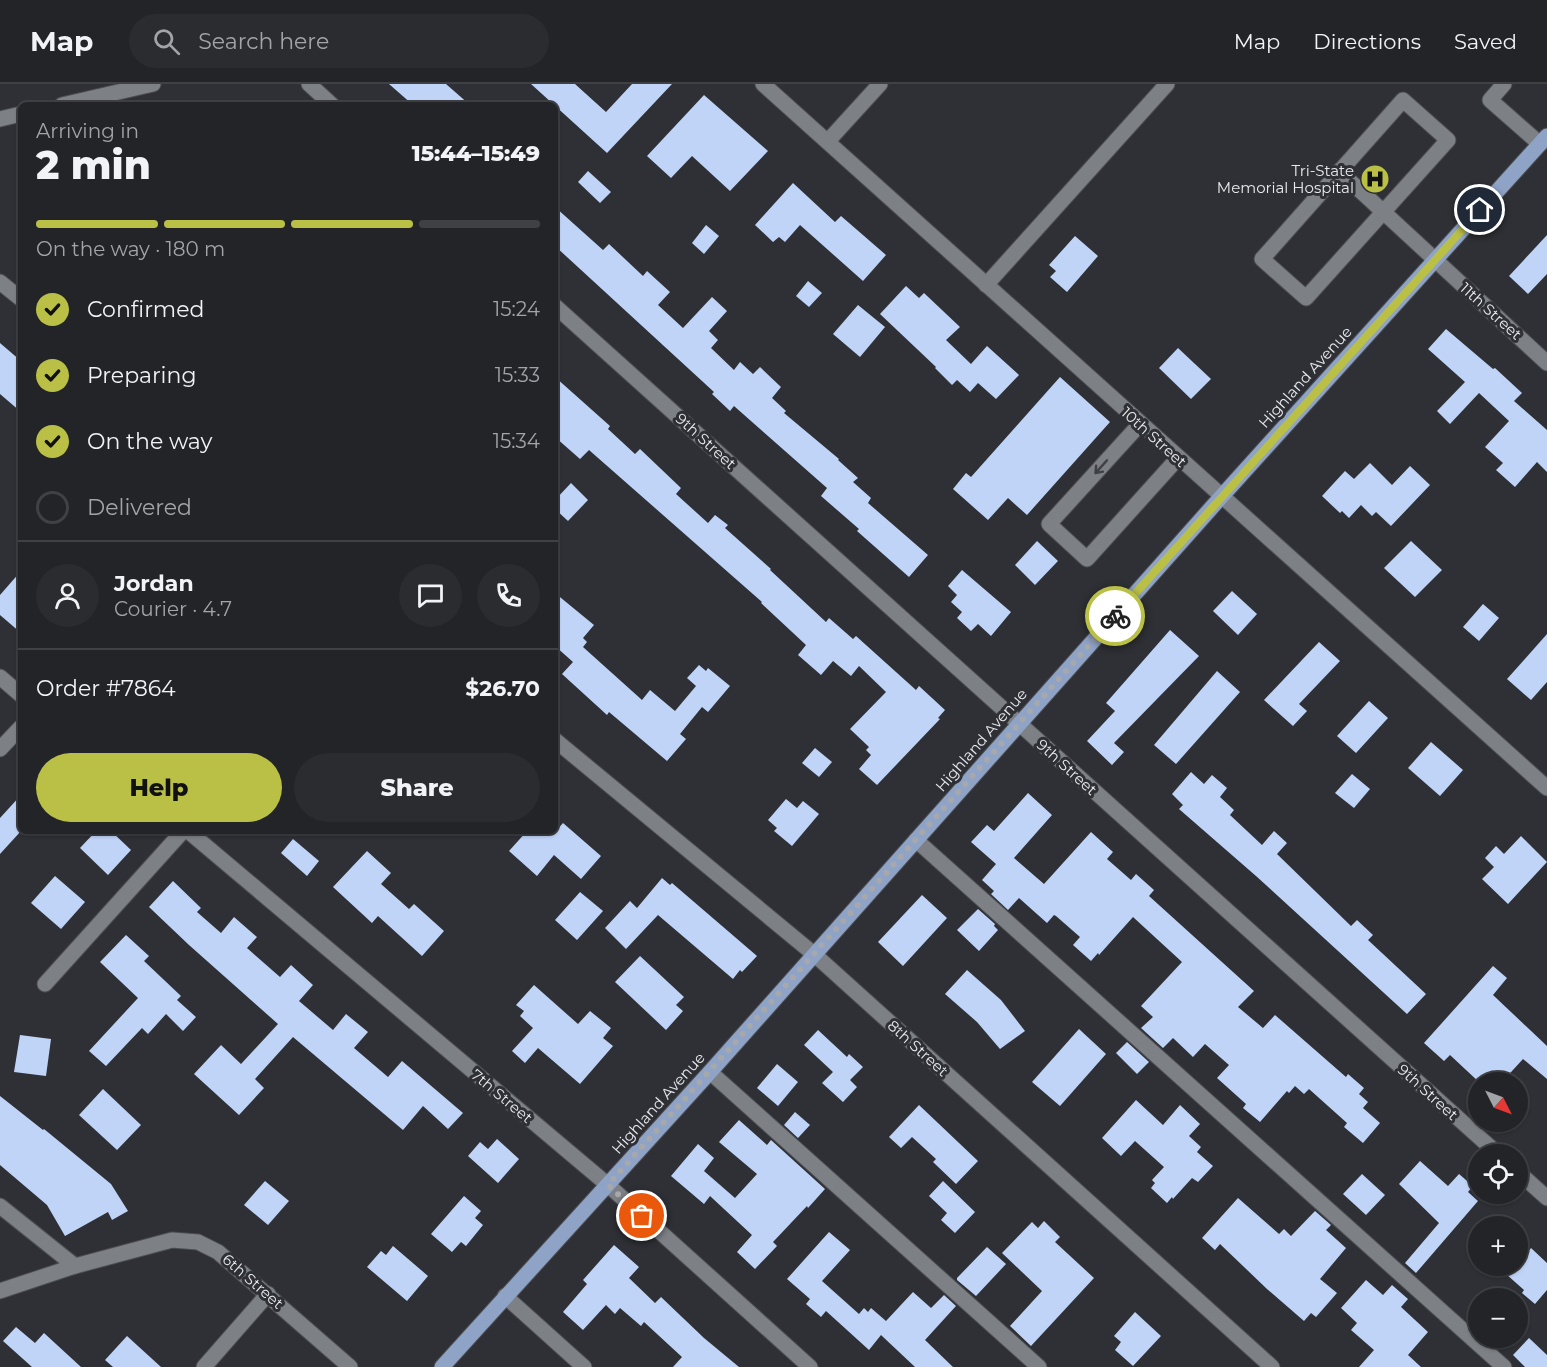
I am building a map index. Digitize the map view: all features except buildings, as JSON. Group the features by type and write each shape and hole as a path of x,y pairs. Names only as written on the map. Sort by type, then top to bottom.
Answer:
{"main road":[{"name":"Highland Avenue","path":"442,1367 815,955 1019,723 1543,140"}],"street":[{"path":"75,102 153,84"},
{"path":"309,84 329,102"},
{"name":"10th Street","path":"763,84 1547,788"},
{"path":"828,141 880,84"},
{"path":"986,285 1167,84"},
{"path":"1504,84 1490,100 1543,140"},
{"path":"1403,100 1448,140 1384,213 1306,298 1262,259 1403,100"},
{"path":"0,119 18,115"},
{"name":"11th Street","path":"1339,171 1547,363"},
{"path":"0,282 18,297"},
{"name":"9th Street","path":"558,309 1487,1144"},
{"path":"1140,424 1048,524 1087,559 1178,458"},
{"path":"0,677 18,692"},
{"path":"0,749 18,730"},
{"name":"8th Street","path":"558,742 815,955 1272,1367"},
{"path":"45,984 180,834"},
{"name":"7th Street","path":"192,834 608,1185 810,1367"},
{"path":"916,840 1504,1367"},
{"path":"710,1072 1039,1367"},
{"path":"1528,1181 1547,1198"},
{"path":"0,1206 75,1266"},
{"name":"6th Street","path":"0,1291 75,1266 172,1240 198,1242 218,1252 350,1367"},
{"path":"204,1367 268,1294"},
{"path":"505,1296 584,1367"}],"way so far":[{"path":"642,1216 608,1185 1115,616"}],"place":[{"name":"Tri-State Memorial Hospital","path":"1375,179"}],"route":[{"path":"1115,616 1480,210"}]}
